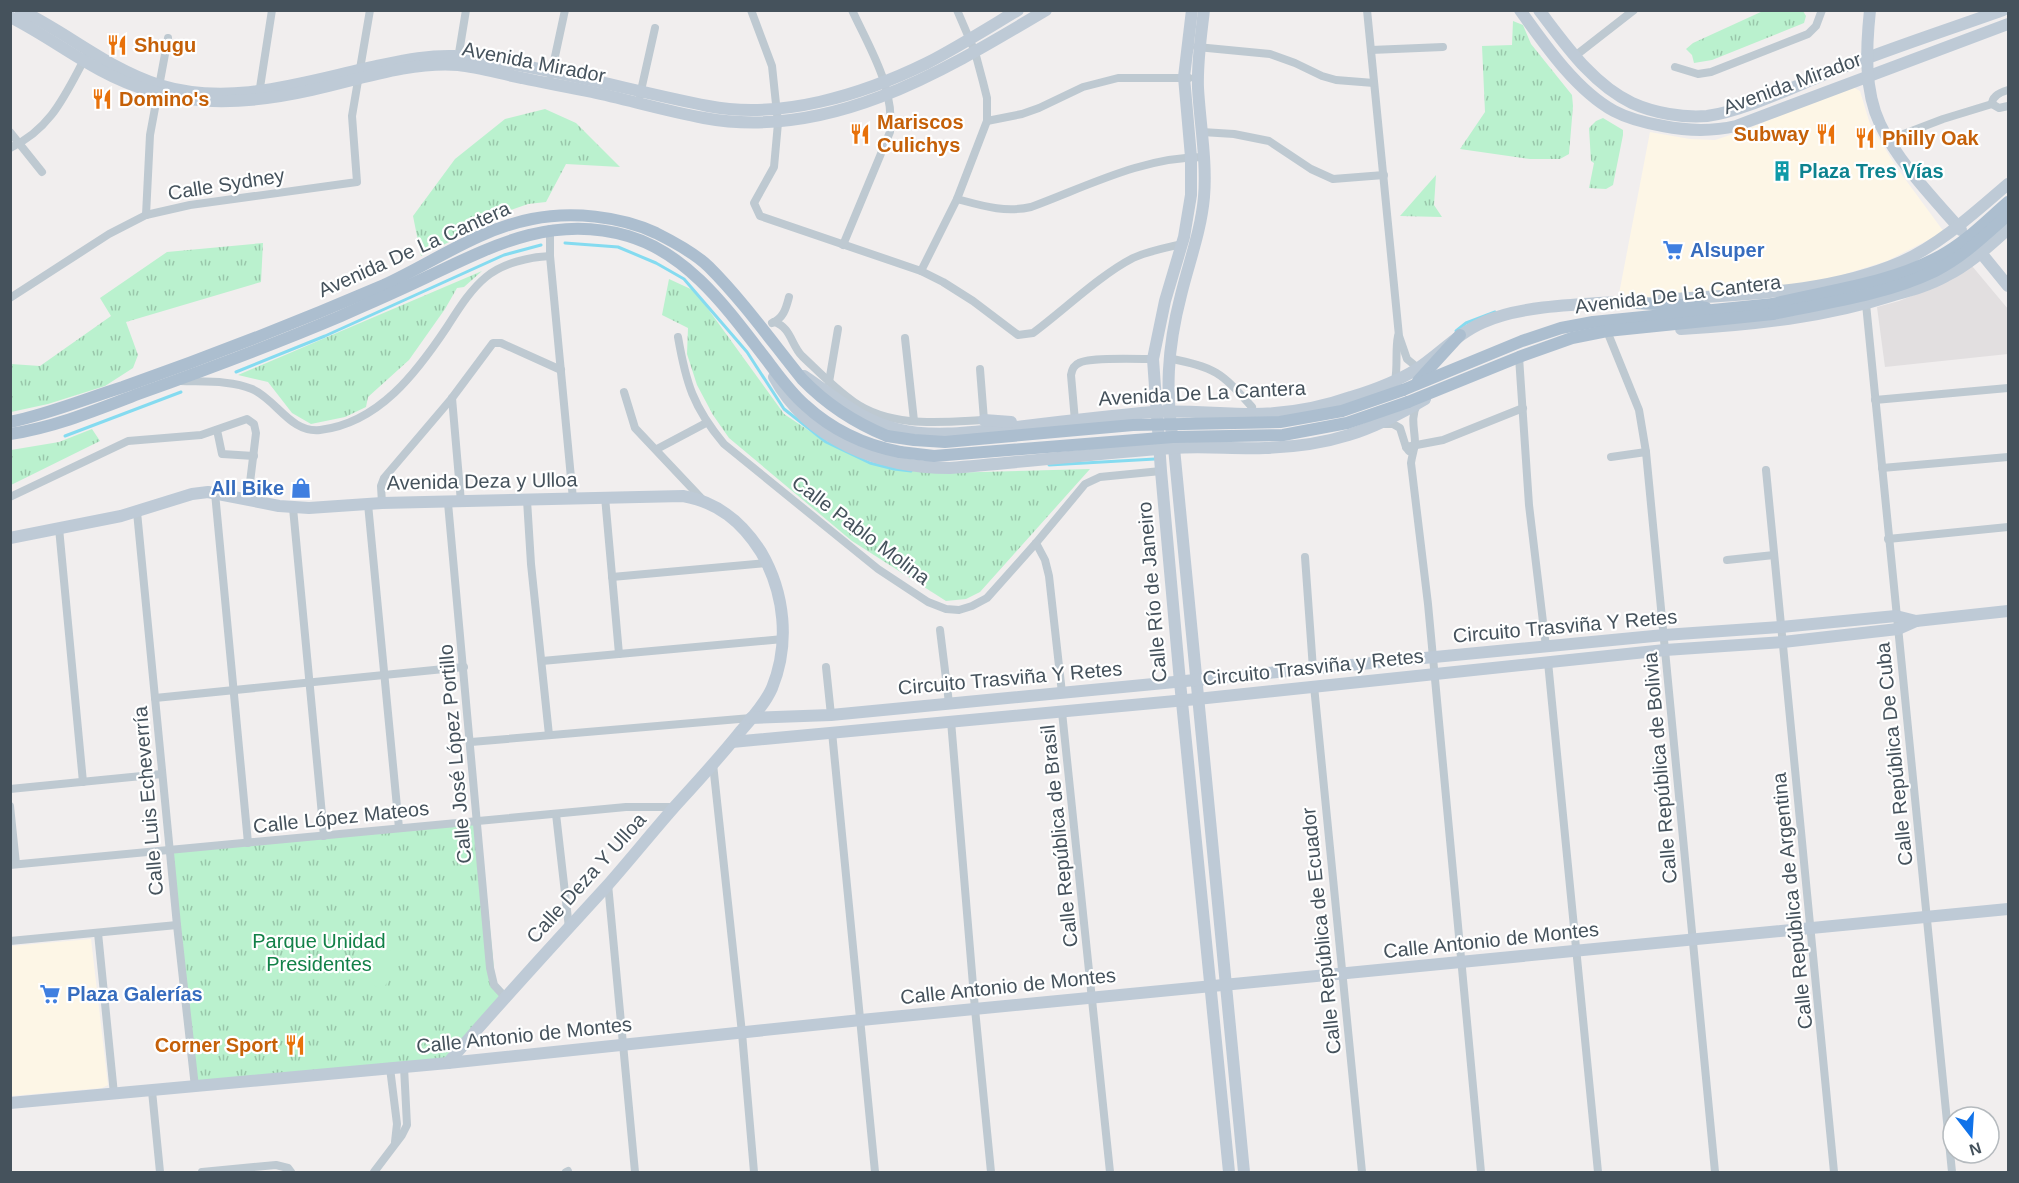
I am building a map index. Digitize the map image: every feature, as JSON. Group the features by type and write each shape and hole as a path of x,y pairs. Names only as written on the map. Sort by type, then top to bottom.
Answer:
{"main road":[{"name":"Avenida Mirador","path":"20,10 53,28 86,56 119,79 202,102 258,96 358,75 458,60 551,71 711,106 739,109 777,109 844,94 885,81 929,62 1018,10"},
{"name":"Avenida Mirador","path":"458,60 549,84 707,119 778,123 825,114 888,95 975,52 1046,10"},
{"name":"Calle Río de Janeiro","path":"1192,10 1202,132 1182,243 1162,309 1153,359 1162,412 1174,448 1244,1173"},
{"name":"Calle Río de Janeiro","path":"1204,10 1184,77 1204,197 1200,225 1180,296 1168,358 1159,450 1229,1173"},
{"name":"Avenida Mirador","path":"1520,10 1548,49 1600,102 1614,111 1641,122 1684,130 1709,131 1736,126 2008,24"},
{"name":"Avenida Mirador","path":"1539,10 1575,56 1608,88 1631,103 1678,115 1707,116 1754,102 1973,16 2003,10"},
{"path":"1870,10 1868,77 1879,123 1888,140 2008,286"},
{"name":"Avenida Mirador","path":"10,17 86,56"},
{"name":"Avenida De La Cantera","path":"763,355 778,385 795,407 835,440 884,461 927,468 950,468 1174,448 1267,448 1334,440 1379,425 1407,392 1418,368 1460,335 1484,322 1508,314 1541,309 1761,295 1858,276 1901,262 1925,249 1958,226 2008,184"},
{"path":"1994,196 1990,207 1992,217 2008,224"},
{"name":"Avenida De La Cantera","path":"10,434 49,426 177,380 328,321 498,244 550,229 585,229 626,235 652,245 679,262 706,285 785,384 805,405 831,425 871,445 900,452 934,456 1173,437 1283,435 1347,423 1407,392 1522,342 1561,328 1593,322 1719,310 1773,309 1917,267 1942,255 1968,237 2008,202"},
{"name":"Avenida De La Cantera","path":"793,368 850,410 880,424 914,432 948,433 1162,412 1257,414 1316,407 1349,398 1449,385 1572,338 1607,331 1665,326 1866,294 1909,282 1935,271 1958,257 2008,215"},
{"name":"Avenida De La Cantera","path":"10,422 63,408 260,336 389,282 500,228 532,219 581,216 624,222 655,233 687,251 708,267 817,395 837,411 862,426 887,436 945,442 1143,424 1280,422 1342,411 1407,392"},
{"name":"Avenida De La Cantera","path":"1665,326 1676,329 1747,324 1797,318 1866,304 1918,288 1949,275 1981,253 2008,229"},
{"path":"1925,249 1938,252 1944,257 1949,264 1949,275"},
{"path":"679,262 687,251"},
{"path":"1626,302 1684,303 1719,310"},
{"path":"1407,392 1460,335"},
{"path":"1221,413 1206,421 1205,430 1208,436 1216,442 1233,448"},
{"path":"1107,417 1117,422 1124,435 1123,442 1107,454"},
{"path":"984,420 1039,424"},
{"path":"10,444 49,426"},
{"name":"Avenida Deza y Ulloa","path":"10,538 137,512 192,494 215,493 293,507 605,497 683,496 702,499 722,509 758,548 767,563 780,599 783,639 779,666 771,690 751,718"},
{"name":"Circuito Trasviña Y Retes","path":"1898,629 1916,621 2008,611"},
{"name":"Circuito Trasviña Y Retes","path":"751,718 831,715 1664,635 1896,616 1916,621"},
{"name":"Circuito Trasviña y Retes","path":"732,742 1197,699 1665,650 1783,642 1898,629"},
{"name":"Calle Deza Y Ulloa","path":"448,1063 608,884 751,718"},
{"name":"Calle Antonio de Montes","path":"10,1103 448,1063 861,1020 2008,909"}],"street":[{"path":"258,96 272,10"},
{"path":"358,75 369,10"},
{"path":"458,60 466,10"},
{"path":"549,84 564,10"},
{"path":"752,10 772,66 778,123 774,167 755,199 760,216 921,271 973,301 1012,332 1026,335 1041,327 1133,258 1182,243"},
{"path":"843,245 890,132 891,117 885,81 852,10"},
{"path":"921,271 957,199 987,121 987,98 975,52 957,10"},
{"path":"1367,10 1399,336 1407,359 1418,368"},
{"path":"1575,56 1634,10"},
{"path":"1675,67 1698,74 1711,72 1808,34 1816,26 1822,10"},
{"path":"638,104 655,28"},
{"path":"146,216 147,154 168,38"},
{"path":"1194,47 1270,54 1322,76 1344,81 1374,83"},
{"path":"1371,50 1443,47"},
{"path":"10,148 20,144 41,127 66,97 86,56"},
{"name":"Calle Sydney","path":"10,298 109,234 146,216 190,205 357,182 352,116 358,75"},
{"path":"987,121 1022,114 1083,87 1118,78 1199,78"},
{"path":"1992,104 1996,95 2008,90"},
{"path":"1888,140 1943,119 1992,104 1999,108 2008,106"},
{"path":"10,132 42,172"},
{"path":"1202,132 1252,136 1269,141 1311,169 1333,179 1384,175"},
{"path":"957,199 1001,210 1017,210 1042,203 1140,166 1197,157"},
{"path":"550,229 550,256 573,499"},
{"path":"177,380 227,383 250,388 265,397 297,426 308,430 322,430 342,425 367,414 397,391 423,361 471,292 486,277 514,263 550,256"},
{"path":"759,327 774,322 786,310 789,297"},
{"name":"Calle República De Cuba","path":"1866,304 1952,1173"},
{"path":"774,322 784,326 800,353 829,382 854,403 883,416 914,421 984,420 980,369"},
{"path":"829,382 838,329"},
{"name":"Calle República de Bolivia","path":"1607,331 1639,410 1646,452 1715,1173"},
{"path":"1399,336 1396,345 1397,369 1407,392 1412,422 1411,449 1481,1173"},
{"name":"Calle Pablo Molina","path":"678,337 684,372 692,399 706,423 724,444 856,552 928,602 946,609 959,610 987,598 1084,484 1091,480 1161,471"},
{"path":"905,338 914,421"},
{"path":"399,828 385,675 375,503 381,486 384,478 452,398 495,342 561,370"},
{"path":"1519,357 1529,505 1546,646"},
{"path":"1168,358 1213,369 1223,376 1252,407"},
{"path":"1075,421 1071,375 1072,368 1077,363 1092,360 1153,359"},
{"path":"1875,400 2008,388"},
{"path":"624,392 635,428 702,499"},
{"path":"452,398 455,502"},
{"path":"1411,449 1443,440 1523,408"},
{"path":"10,497 128,441 193,436 217,430 244,419 252,421 256,433 248,499"},
{"path":"657,449 706,423"},
{"path":"1379,425 1396,424 1411,449"},
{"path":"217,430 222,454 254,456"},
{"path":"1611,457 1646,452"},
{"path":"1882,468 2008,457"},
{"name":"Calle República de Argentina","path":"1766,470 1834,1173"},
{"path":"215,493 248,843"},
{"path":"605,497 619,654"},
{"path":"527,501 549,735"},
{"name":"Calle José López Portillo","path":"455,502 464,667 491,980 496,989 505,997"},
{"path":"293,507 324,836"},
{"name":"Calle Luis Echeverría","path":"137,512 169,850 195,1087"},
{"path":"1888,539 2008,527"},
{"path":"59,528 83,782"},
{"path":"1036,543 1045,560 1049,576 1062,693"},
{"path":"1727,560 1774,555"},
{"path":"1305,557 1313,669"},
{"path":"612,577 767,563"},
{"path":"940,630 949,703"},
{"path":"542,661 783,639"},
{"path":"1548,662 1598,1173"},
{"path":"155,699 464,667"},
{"path":"826,667 831,715"},
{"name":"Calle República de Ecuador","path":"1314,686 1362,1173"},
{"name":"Calle República de Brasil","path":"1062,712 1110,1173"},
{"path":"471,742 751,718"},
{"path":"951,721 975,1009 992,1173"},
{"path":"832,732 875,1173"},
{"path":"713,764 742,1033 754,1173"},
{"path":"10,789 162,774"},
{"path":"10,806 13,864"},
{"name":"Calle López Mateos","path":"13,864 626,807 675,807"},
{"path":"556,814 568,928"},
{"path":"608,884 635,1173"},
{"path":"10,941 177,926"},
{"path":"98,933 114,1094"},
{"path":"374,1173 407,1125 404,1066"},
{"path":"390,1068 397,1124 394,1146"},
{"path":"152,1091 160,1173"},
{"path":"202,1173 276,1165 285,1166 291,1173"}],"shaded area":[{"name":"Plaza Tres Vías","path":"1851,86 1860,91 1870,124 1897,168 1944,232 1887,261 1823,281 1765,290 1618,299 1650,132 1690,139 1715,140"},
{"path":"1972,266 2008,309 2008,354 1885,367 1877,307 1937,286"},
{"path":"91,939 108,1085 102,1088 11,1096 11,946"}],"green space":[{"path":"1763,11 1803,11 1806,16 1804,23 1712,60 1694,63 1692,55 1686,49 1693,43"},
{"path":"1513,21 1523,25 1531,44 1572,95 1569,154 1560,159 1530,159 1460,149 1485,112 1482,46 1512,45"},
{"path":"545,109 576,123 620,167 566,164 546,202 528,204 474,223 451,241 421,256 413,216 455,159 505,119"},
{"path":"1603,118 1623,130 1613,185 1606,189 1589,188 1594,163 1591,161 1589,128"},
{"path":"1436,175 1434,205 1442,217 1400,216"},
{"path":"263,243 261,282 126,322 138,355 133,368 105,386 48,404 11,412 11,364 40,366 111,316 100,298 167,252"},
{"path":"482,271 464,287 457,288 409,360 368,397 366,407 345,417 311,424 292,413 268,382 238,375"},
{"path":"669,279 695,291 784,414 826,442 870,463 894,469 943,473 1090,469 980,592 966,599 946,601 852,541 729,438 713,415 697,385 687,354 688,328 662,315"},
{"path":"92,429 100,441 11,485 11,450 59,442"},
{"name":"Parque Unidad Presidentes","path":"479,818 496,989 503,999 450,1059 196,1084 169,847"},
{"path":"382,946 401,956 383,990 364,980"}],"waterway":[{"path":"565,243 618,247 656,263 684,279 747,352 784,409 826,442 870,463 911,471"},
{"path":"236,372 325,336 504,255 541,245"},
{"path":"1456,331 1466,323 1495,312"},
{"path":"65,436 181,392"},
{"path":"1049,465 1155,459"}],"place":[{"name":"Shugu","path":"117,45"},
{"name":"Domino's","path":"102,99"},
{"name":"Mariscos Culichys","path":"860,134"},
{"name":"Subway","path":"1826,134"},
{"name":"Philly Oak","path":"1865,138"},
{"name":"Plaza Tres Vías","path":"1782,171"},
{"name":"Alsuper","path":"1673,250"},
{"name":"All Bike","path":"301,488"},
{"name":"Plaza Galerías","path":"50,994"},
{"name":"Corner Sport","path":"295,1045"}]}
